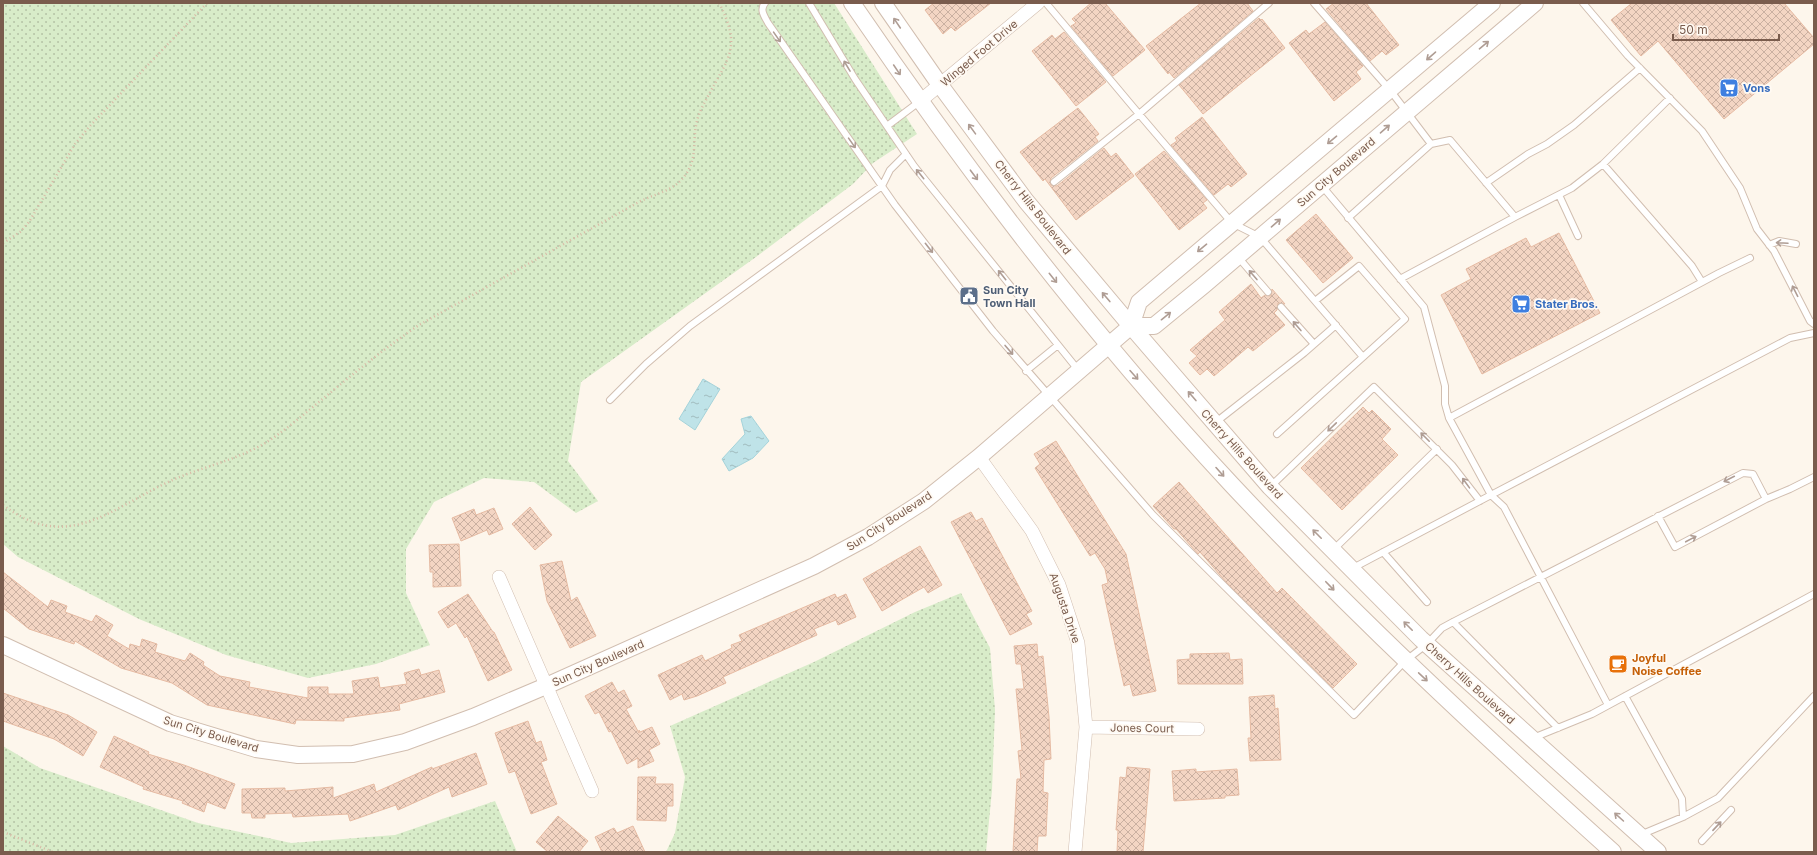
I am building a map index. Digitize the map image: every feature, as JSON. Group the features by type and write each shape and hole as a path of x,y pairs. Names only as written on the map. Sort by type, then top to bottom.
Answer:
{"street":[{"path":"852,3 919,102 1034,256 1108,345 1232,485 1364,622 1613,852"},
{"name":"Cherry Hills Boulevard","path":"883,3 940,85 1026,201 1131,326 1270,487 1427,644 1658,852"},
{"name":"Winged Foot Drive","path":"919,102 1038,3"},
{"path":"1131,326 1139,302 1492,3"},
{"name":"Sun City Boulevard","path":"3,645 170,723 256,749 298,755 353,754 405,742 473,717 546,686 828,558 868,537 924,501 979,457 1131,326 1154,326 1535,3"},
{"name":"Augusta Drive","path":"979,457 1032,531 1059,585 1078,643 1086,727 1075,852"},
{"path":"499,578 592,792"},
{"name":"Jones Court","path":"1086,727 1198,729"}],"lane":[{"path":"764,3 762,6 762,12 768,24 882,186 993,332 1153,515 1354,715 1405,661 1427,644 1442,628 1453,622 1743,473 1753,474 1766,499"},
{"path":"1046,3 1232,223 1260,237 1363,357"},
{"path":"1054,182 1139,114 1269,3"},
{"path":"1314,3 1390,90 1431,144"},
{"path":"1583,3 1640,68 1702,131 1740,188 1757,229 1774,251 1810,321 1814,324"},
{"path":"808,4 855,79 906,154 1079,371"},
{"path":"1486,182 1528,154 1547,144 1574,125 1640,68"},
{"path":"1400,279 1572,188 1603,164 1670,98"},
{"path":"887,126 919,102"},
{"path":"1348,218 1431,144 1450,140 1515,217"},
{"path":"610,400 646,364 690,326 882,186 890,170 906,154"},
{"path":"1603,164 1692,266 1702,282"},
{"path":"1321,185 1424,307 1446,386 1444,404 1450,418 1491,496 1504,507 1608,705"},
{"path":"1558,195 1578,236"},
{"path":"1769,245 1779,241 1796,244"},
{"path":"1237,257 1268,292"},
{"path":"1450,418 1702,282 1750,258"},
{"path":"1277,434 1405,319 1359,266 1315,301"},
{"path":"1281,307 1314,344"},
{"path":"1215,423 1336,325"},
{"path":"1351,568 1790,338 1814,333"},
{"path":"1026,371 1058,345"},
{"path":"1270,487 1374,387 1452,464 1480,501"},
{"path":"1333,550 1437,449"},
{"path":"1658,516 1675,547 1766,499 1814,477"},
{"path":"1383,552 1427,602"},
{"path":"1532,738 1608,705 1814,594"},
{"path":"1453,622 1558,728"},
{"path":"1625,696 1682,800 1684,817"},
{"path":"1640,835 1684,817 1718,798 1814,696"},
{"path":"1702,841 1731,810"}],"path":[{"path":"3,243 20,232 29,222 75,144 89,127 207,3"},
{"path":"3,505 19,517 49,526 70,526 89,522 106,516 164,484 255,449 286,429 397,339 419,325 637,202 649,196 668,191 678,184 693,162 696,121 732,48 731,32 719,3"},
{"path":"3,832 53,852"}],"green space":[{"path":"3,3 834,3 917,134 873,163 853,184 756,257 581,382 568,461 598,501 576,513 534,482 484,478 434,502 406,549 406,593 430,645 376,664 308,678 226,655 139,619 18,557 3,544"},
{"path":"961,593 990,648 995,710 992,790 986,852 666,852 675,833 685,777 670,726 814,662 915,612"},
{"path":"3,746 40,768 198,823 291,843 395,835 495,801 517,852 3,852"}],"water":[{"path":"703,379 720,389 695,430 679,419"},
{"path":"751,416 769,441 753,458 729,471 722,459 745,434 741,419"}],"building":[{"path":"934,3 991,3 955,31 951,27 943,34 925,10"},
{"path":"1091,3 1105,3 1145,50 1113,76 1071,26 1076,23 1072,19"},
{"path":"1201,3 1247,3 1253,11 1174,78 1169,72 1168,74 1146,46"},
{"path":"1334,3 1366,3 1399,45 1386,55 1382,51 1370,61 1326,9"},
{"name":"Vons","path":"1632,3 1784,3 1814,38 1814,44 1724,119 1658,41 1641,56 1611,20"},
{"path":"1259,18 1261,20 1262,19 1285,48 1203,114 1179,85"},
{"path":"1325,22 1363,66 1356,72 1361,79 1334,101 1289,43 1306,30 1309,34"},
{"path":"1064,32 1106,82 1076,106 1032,51 1052,35 1055,39"},
{"path":"1078,108 1099,134 1095,137 1098,141 1051,178 1051,185 1057,186 1104,148 1111,157 1116,153 1134,176 1076,220 1045,179 1043,181 1020,152"},
{"path":"1202,117 1247,174 1231,187 1228,184 1214,195 1171,145 1177,141 1175,138"},
{"path":"1164,151 1207,200 1203,203 1207,208 1179,230 1135,174"},
{"path":"1316,214 1353,258 1323,283 1286,240"},
{"name":"Stater Bros.","path":"1559,233 1600,313 1482,374 1441,295 1471,279 1466,269 1526,238 1531,247"},
{"path":"1251,284 1261,298 1265,295 1271,296 1272,289 1285,304 1278,303 1277,310 1274,313 1285,325 1253,351 1248,347 1214,376 1207,369 1200,375 1189,363 1197,356 1190,350 1225,320 1219,312"},
{"path":"1363,407 1369,413 1372,410 1391,429 1382,439 1398,455 1342,510 1301,468"},
{"path":"1056,441 1126,554 1156,691 1133,696 1130,684 1124,686 1102,585 1108,583 1105,569 1095,553 1090,556 1035,468 1040,464 1034,454"},
{"path":"1179,482 1277,593 1282,588 1357,664 1333,688 1226,582 1200,552 1198,554 1153,506"},
{"path":"530,507 552,535 535,550 512,524"},
{"path":"494,508 503,529 489,535 487,530 461,541 452,518 474,509 476,515"},
{"path":"971,512 976,521 982,518 1032,611 1026,614 1032,624 1010,635 951,522"},
{"path":"459,544 461,586 433,587 433,572 430,572 429,545"},
{"path":"920,546 942,585 928,593 924,587 882,611 863,579"},
{"path":"562,561 571,601 577,597 596,636 570,648 547,601 540,565"},
{"path":"3,572 48,607 51,600 67,606 65,612 92,622 96,615 113,625 107,636 129,649 130,644 140,647 142,639 157,644 155,652 185,661 190,653 204,662 203,665 220,676 250,682 249,687 308,698 308,687 328,687 328,694 354,694 352,681 378,677 380,688 407,684 404,673 419,669 421,675 439,670 445,692 399,704 400,710 344,718 344,721 296,720 295,724 207,705 172,683 121,668 75,641 74,644 29,629 3,608"},
{"path":"468,594 494,632 512,670 488,681 467,636 465,638 456,623 448,628 438,612"},
{"path":"835,594 837,598 846,594 856,617 838,625 836,620 814,629 817,635 723,677 726,683 697,696 684,700 682,694 670,700 658,675 702,655 705,661 732,648 731,645 742,641 739,635"},
{"path":"1037,644 1038,657 1043,656 1049,717 1051,759 1044,760 1043,792 1048,793 1046,836 1038,836 1037,852 1013,852 1017,779 1021,779 1018,751 1022,750 1016,689 1024,689 1021,664 1016,664 1014,646"},
{"path":"1229,653 1230,660 1242,659 1243,684 1178,684 1177,660 1190,659 1190,654"},
{"path":"612,682 618,693 624,690 632,706 626,709 639,733 639,730 640,732 652,727 660,744 649,750 654,761 638,768 638,758 627,764 611,731 609,732 599,712 595,714 585,696"},
{"path":"3,693 68,715 97,732 83,756 54,739 3,721"},
{"path":"1274,695 1275,709 1278,708 1281,760 1250,761 1248,738 1251,738 1249,697"},
{"path":"528,721 536,743 541,741 547,760 541,762 557,804 531,814 515,771 509,773 495,733"},
{"path":"114,736 149,752 148,754 184,765 235,784 225,809 207,802 204,812 182,803 183,801 143,789 144,787 100,767"},
{"path":"476,753 487,784 452,797 449,787 398,810 396,805 350,821 348,814 293,817 292,813 265,814 265,818 252,818 251,813 242,813 242,789 285,788 285,791 333,787 333,798 374,784 376,792 432,767 432,769"},
{"path":"1127,767 1150,769 1143,852 1117,852 1118,830 1116,830 1120,777 1126,778"},
{"path":"1196,769 1196,772 1237,769 1239,795 1225,796 1225,798 1174,801 1172,771"},
{"path":"638,777 656,777 655,784 673,784 673,806 667,806 666,821 637,820"},
{"path":"558,816 588,841 579,852 548,852 536,842"},
{"path":"633,826 645,852 602,852 595,837 614,828 617,833"}],"place":[{"name":"Vons","path":"1729,88"},
{"name":"Sun City Town Hall","path":"969,296"},
{"name":"Stater Bros.","path":"1521,304"},
{"name":"Joyful Noise Coffee","path":"1618,664"}]}
